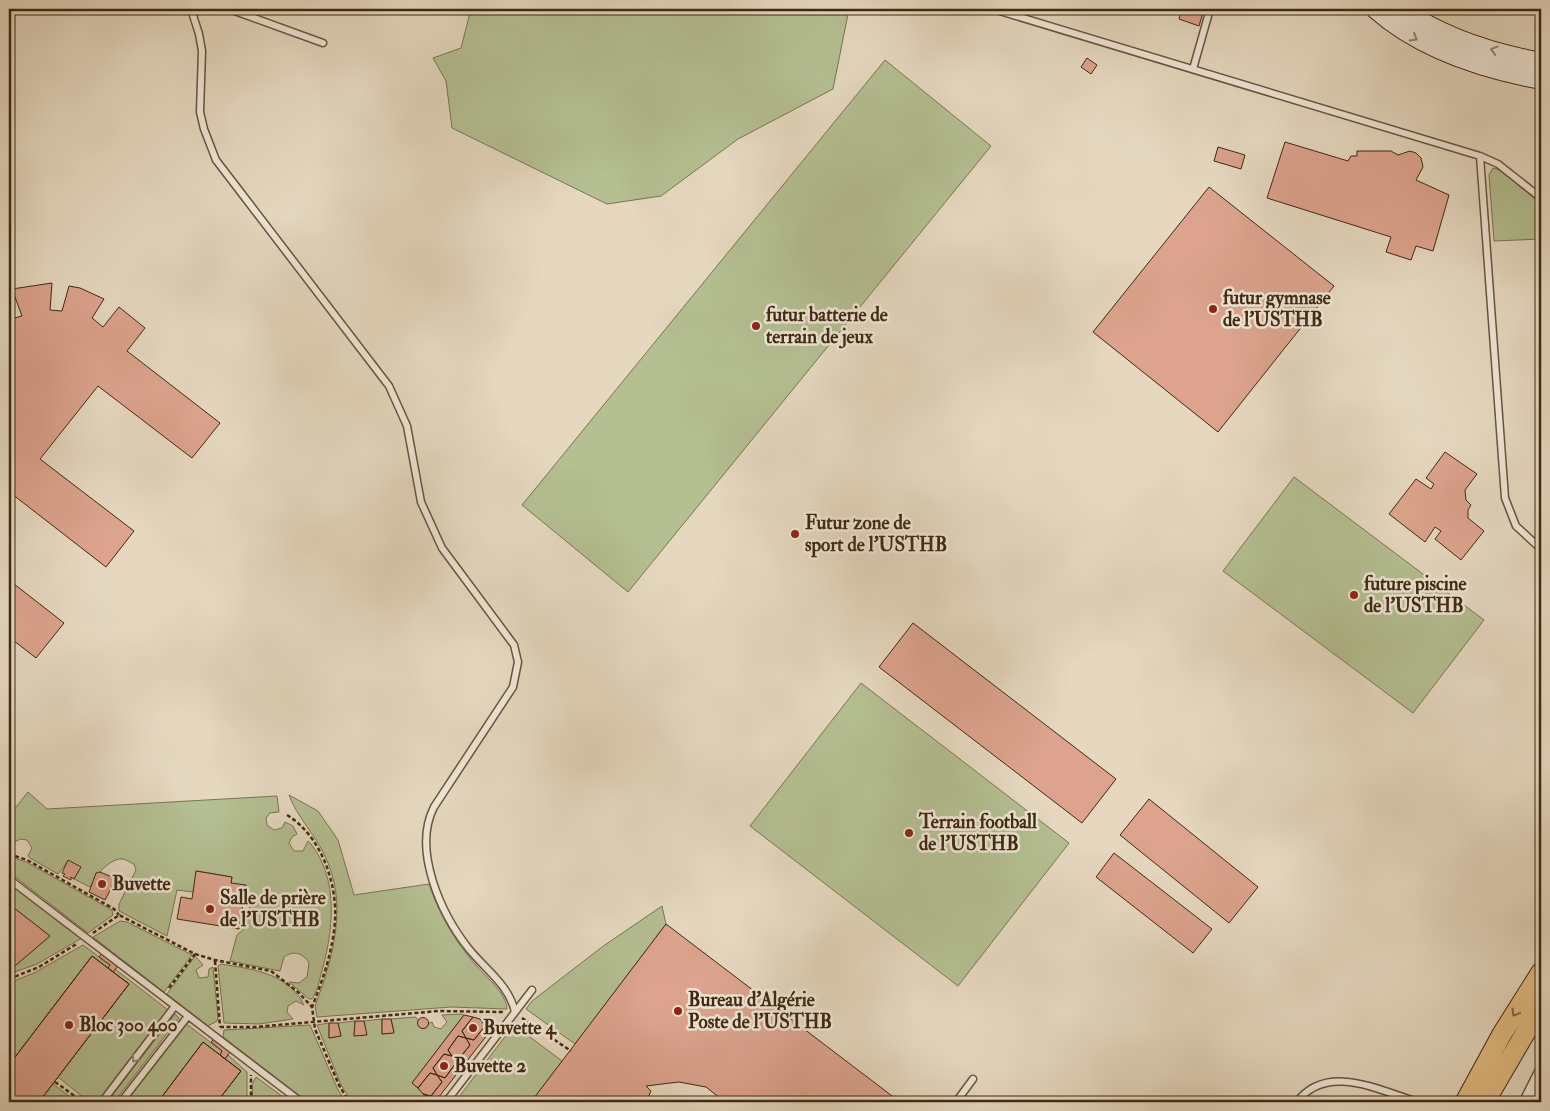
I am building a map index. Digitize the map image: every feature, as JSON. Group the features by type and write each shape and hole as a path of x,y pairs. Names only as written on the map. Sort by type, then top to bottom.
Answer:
{"main road":[{"path":"1376,9 1405,32 1424,43 1487,66 1541,80"},
{"path":"1402,9 1415,18 1462,39 1541,62"},
{"path":"1465,1102 1502,1034 1541,972"},
{"path":"1485,1102 1541,1006"}],"street":[{"path":"1526,1102 1541,1072"}],"lane":[{"path":"191,9 202,51 200,112 204,129 216,160 389,386 407,426 417,487 432,531 447,555 514,645 518,662 512,687 434,807 428,823 426,838 434,883 445,912 470,950 509,992 515,1012"},
{"path":"229,9 323,43"},
{"path":"993,9 1480,156 1498,164 1541,198"},
{"path":"1020,17 1023,9"},
{"path":"1192,69 1210,9"},
{"path":"1480,156 1505,498 1516,526 1541,549"},
{"path":"9,880 302,1102"},
{"path":"446,1102 532,990"},
{"path":"102,1102 175,1006"},
{"path":"121,1102 188,1016"},
{"path":"956,1102 973,1079"},
{"path":"1297,1102 1316,1085 1334,1080 1352,1083 1418,1102"}],"path":[{"path":"288,815 298,822 311,836 319,850 329,876 335,908 334,928 330,951 312,1007 313,1022 338,1085 349,1102"},
{"path":"9,854 27,860 114,909 119,915 195,954 215,960 272,971 298,992 312,1007"},
{"path":"9,979 39,967 119,915"},
{"path":"163,997 195,954"},
{"path":"213,1035 220,1027 215,960"},
{"path":"220,1027 255,1027 438,1011 515,1012 570,1050"},
{"path":"251,1102 250,1075 256,1068"},
{"path":"55,1082 82,1102"}],"green space":[{"path":"471,9 849,9 833,89 738,139 661,196 607,204 452,128 446,81 433,58 461,48"},
{"name":"futur batterie de terrain de jeux","path":"885,60 991,146 628,592 522,505"},
{"path":"1493,168 1500,170 1541,204 1541,239 1494,241 1489,175"},
{"name":"future piscine de l'USTHB","path":"1294,477 1484,620 1413,713 1223,571"},
{"name":"Terrain football de l'USTHB","path":"861,683 1069,843 958,986 750,826"},
{"path":"28,792 47,809 277,796 279,812 270,813 266,818 267,825 274,830 282,828 285,822 293,826 297,834 292,837 289,843 294,851 303,851 308,841 310,843 320,857 330,889 331,924 329,941 319,984 312,999 309,999 289,982 299,983 307,977 309,963 301,955 295,953 284,957 280,971 230,961 237,935 245,928 251,901 244,900 231,883 232,877 197,871 193,892 177,890 167,936 119,911 119,904 136,870 134,864 123,859 110,863 101,870 90,887 74,879 80,867 68,861 58,874 30,858 28,856 32,848 27,840 20,839 15,842 13,848 15,854 9,851 9,816"},
{"path":"289,795 318,811 338,840 354,895 429,884 440,911 453,935 470,958 498,989 507,1005 507,1009 451,1007 317,1017 315,1006 328,969 336,930 336,892 332,873 324,854 296,811"},
{"path":"9,856 26,862 112,910 113,915 88,933 9,872"},
{"path":"9,883 82,938 37,964 9,974 9,971 50,936 9,904"},
{"path":"662,906 666,924 575,1044 526,1009 532,1001 602,947"},
{"path":"120,921 127,922 192,955 164,992 93,937"},
{"path":"83,945 110,965 108,968 92,956 9,1065 9,1023 12,1019 9,1017 9,983 34,973"},
{"path":"195,956 203,965 196,970 199,978 208,977 209,969 213,967 218,1017 217,1021 208,1026 167,994"},
{"path":"221,964 245,968 279,979 297,994 304,1005 296,1001 288,1006 287,1012 293,1019 259,1024 224,1023 218,966"},
{"path":"115,969 168,1010 98,1102 89,1102 58,1077 129,984 113,972"},
{"path":"175,1014 179,1018 114,1102 107,1102"},
{"path":"442,1015 464,1015 412,1083 429,1098 426,1102 352,1102 341,1085 317,1025 329,1023 329,1038 341,1036 338,1023 355,1021 354,1035 366,1034 364,1021 382,1019 382,1034 394,1032 391,1019 415,1017 419,1020 418,1024 421,1028 426,1028 432,1022 434,1027 441,1029 447,1022"},
{"path":"185,1023 222,1051 220,1055 203,1043 158,1102 125,1102"},
{"path":"310,1025 338,1090 346,1102 308,1102 223,1037 224,1030"},
{"path":"514,1025 562,1061 531,1102 455,1102"},
{"path":"228,1055 247,1072 247,1102 217,1102 240,1071 225,1059"},
{"path":"256,1077 290,1102 253,1102 252,1085"},
{"path":"53,1084 77,1102 39,1102"}],"building":[{"path":"1182,9 1204,9 1199,26 1179,19"},
{"path":"1087,58 1097,65 1091,74 1081,67"},
{"path":"1285,142 1348,161 1351,156 1357,156 1357,151 1391,151 1398,155 1410,151 1416,153 1421,158 1423,167 1416,180 1449,195 1433,251 1416,246 1411,260 1386,252 1391,237 1267,198"},
{"path":"1218,147 1245,155 1241,169 1214,161"},
{"name":"futur gymnase de l'USTHB","path":"1209,187 1334,286 1218,432 1093,332"},
{"path":"52,283 50,310 62,311 69,286 80,288 104,299 92,318 103,327 119,307 145,328 127,351 220,423 192,458 98,386 40,459 134,531 106,567 12,494 9,498 9,316 10,319 22,316 12,289"},
{"path":"1445,452 1477,474 1465,490 1466,500 1471,505 1468,510 1468,518 1484,531 1461,560 1435,539 1441,531 1435,527 1425,542 1389,514 1416,479 1431,489 1434,484 1426,478"},
{"path":"9,580 64,623 36,658 9,637"},
{"path":"913,623 1116,779 1082,823 879,667"},
{"path":"1149,799 1258,887 1229,923 1120,835"},
{"path":"1114,853 1212,929 1193,953 1096,877"},
{"name":"Buvette","path":"68,860 81,867 74,879 71,877 71,880 63,876 65,874 62,873"},
{"name":"Salle de prière de l'USTHB","path":"196,871 232,877 231,883 246,885 239,929 177,919 181,897 192,899"},
{"name":"Buvette","path":"100,872 112,877 115,881 105,900 89,892 96,873"},
{"path":"9,904 50,936 9,971"},
{"path":"666,924 900,1102 725,1102 706,1087 679,1082 646,1086 651,1091 646,1102 531,1102"},
{"path":"103,952 119,965 113,972 108,968 110,965 99,957"},
{"name":"Bloc 300 400","path":"92,956 129,984 39,1102 9,1102 9,1065"},
{"name":"Bloc 300 400","path":"92,956 129,984 39,1102 9,1102 9,1065"},
{"path":"464,1015 473,1017 462,1031 466,1038 458,1036 448,1050 452,1056 444,1054 433,1068 437,1075 430,1073 418,1088 412,1083"},
{"name":"Buvette 4","path":"473,1017 480,1019 485,1026 474,1040 466,1038 462,1031"},
{"path":"421,1018 425,1018 428,1023 427,1027 421,1028 418,1025 418,1021"},
{"path":"382,1019 391,1019 394,1033 382,1034"},
{"path":"355,1021 364,1021 367,1035 354,1036"},
{"path":"329,1023 338,1023 341,1036 329,1038"},
{"path":"485,1026 491,1030 435,1102 426,1102 429,1098 423,1094 431,1096 442,1082 437,1075 445,1078 456,1063 452,1056 459,1059 470,1045 466,1038 474,1040"},
{"path":"458,1036 466,1038 470,1045 459,1059 452,1056 448,1050"},
{"path":"214,1039 230,1052 225,1059 220,1055 222,1051 211,1042"},
{"path":"203,1042 241,1071 217,1102 158,1102"},
{"path":"203,1042 241,1071 217,1102 158,1102"},
{"name":"Buvette 2","path":"444,1054 452,1056 456,1063 445,1078 437,1075 433,1068"},
{"path":"430,1073 437,1075 442,1082 431,1096 423,1094 418,1088"}],"place":[{"name":"futur gymnase de l'USTHB","path":"1213,309"},
{"name":"futur batterie de terrain de jeux","path":"756,326"},
{"name":"Futur zone de sport de l'USTHB","path":"795,534"},
{"name":"future piscine de l'USTHB","path":"1354,595"},
{"name":"Terrain football de l'USTHB","path":"909,833"},
{"name":"Buvette","path":"102,884"},
{"name":"Salle de prière de l'USTHB","path":"210,909"},
{"name":"Bureau d'Algérie Poste de l'USTHB","path":"678,1011"},
{"name":"Bloc 300 400","path":"69,1025"},
{"name":"Buvette 4","path":"473,1028"},
{"name":"Buvette 2","path":"444,1066"}]}
